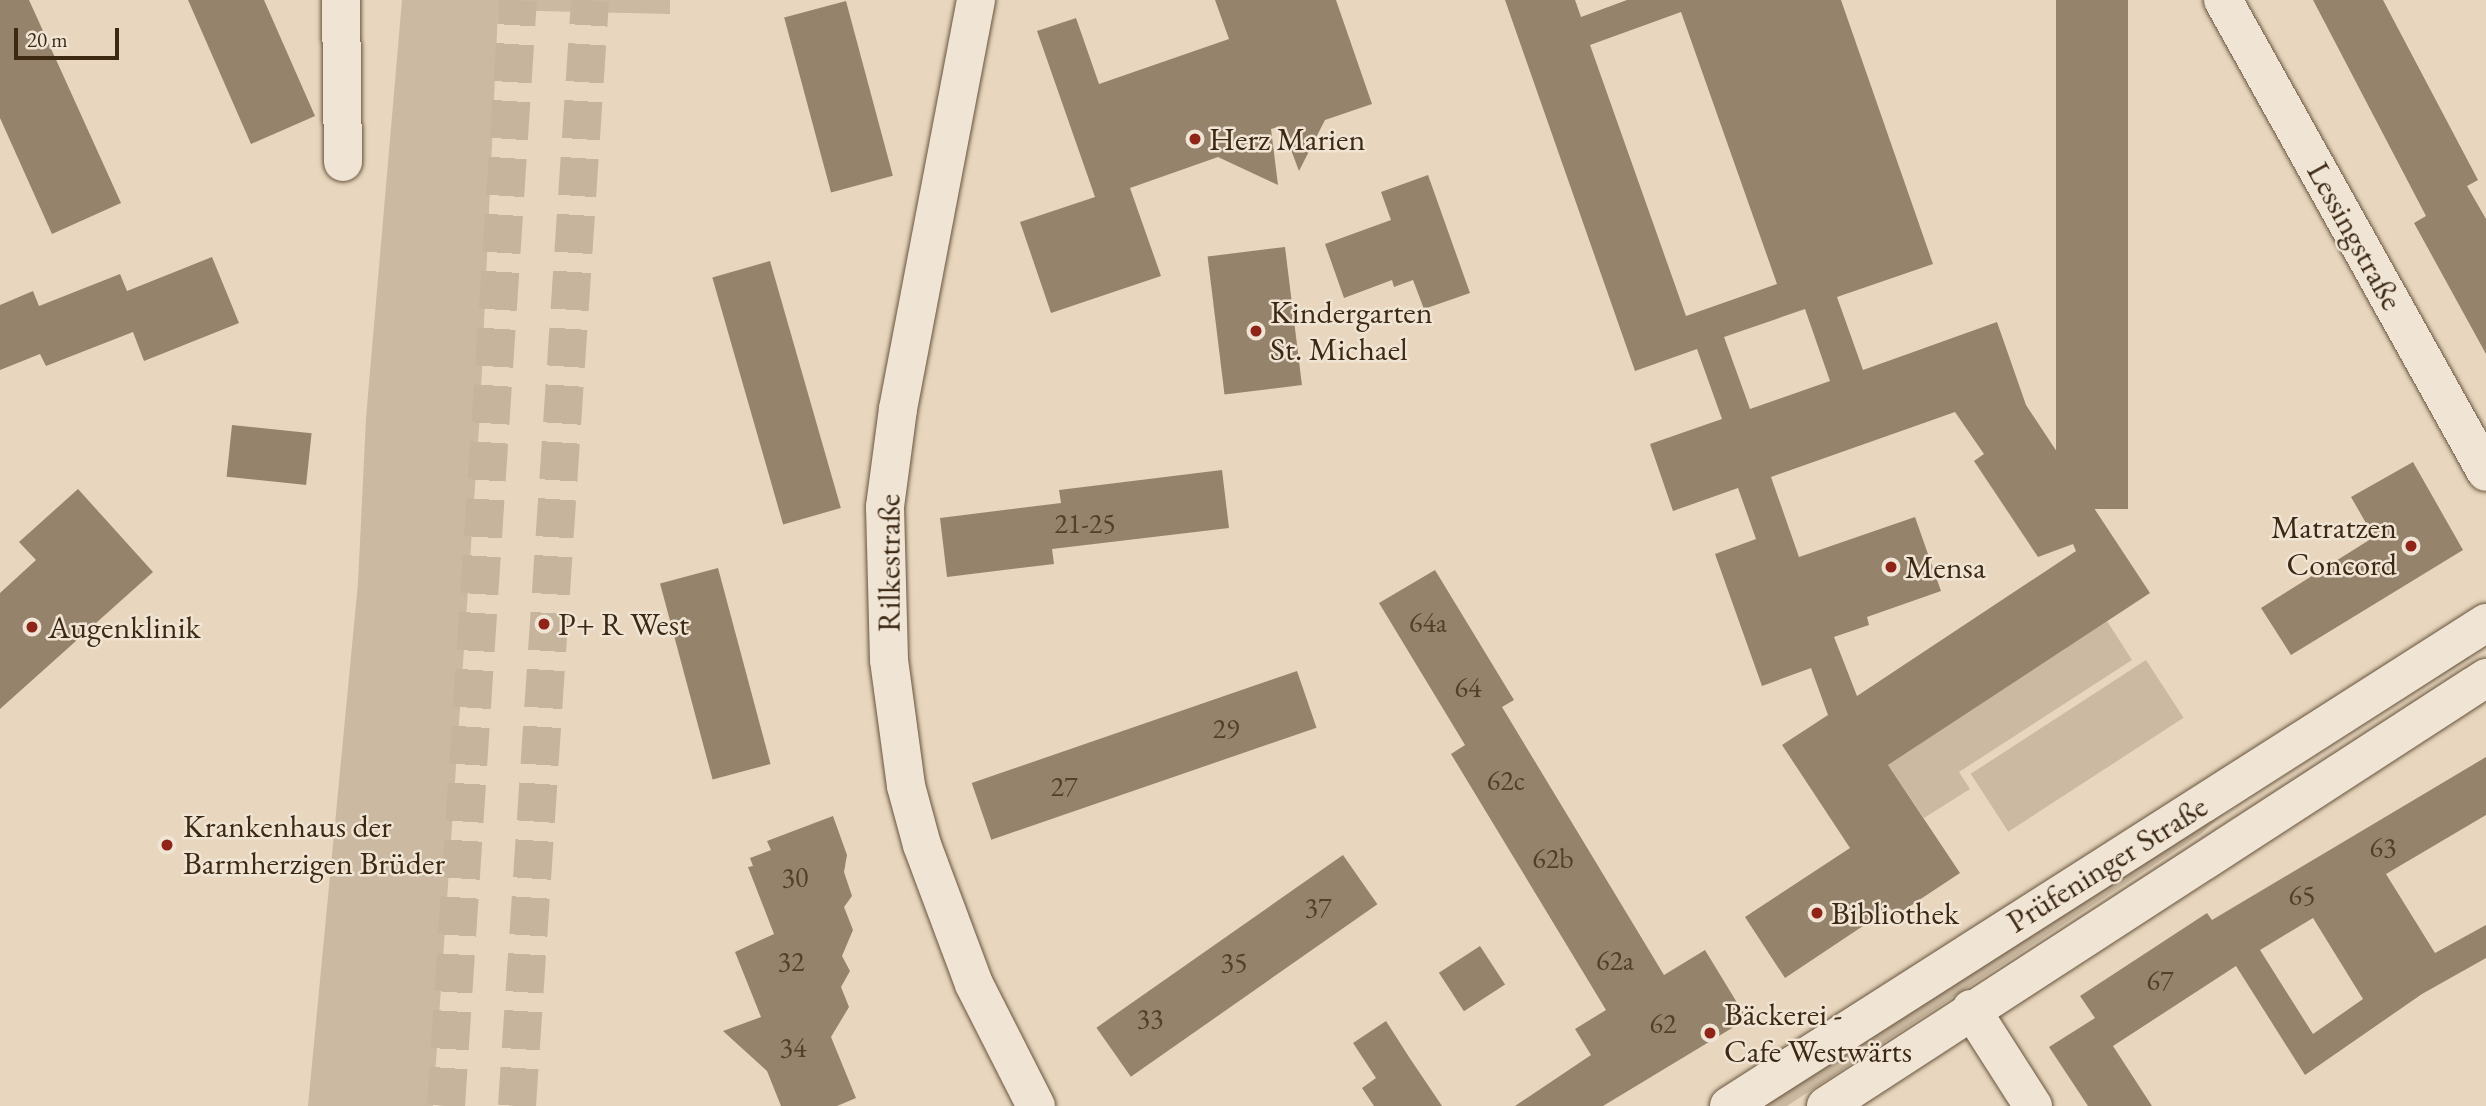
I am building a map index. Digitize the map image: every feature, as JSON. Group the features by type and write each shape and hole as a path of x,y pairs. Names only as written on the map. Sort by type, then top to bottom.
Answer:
{"street":[{"path":"341,0 343,162"},
{"name":"Rilkestraße","path":"976,0 898,409 885,507 888,647 906,786 922,845 974,984 1035,1106"},
{"name":"Lessingstraße","path":"2223,0 2486,472"},
{"name":"Prüfeninger Straße","path":"1729,1106 2486,623"},
{"name":"Prüfeninger Straße","path":"1826,1106 1971,1009 2486,678"},
{"path":"1971,1009 2033,1106"}],"shaded area":[{"path":"402,0 670,0 670,14 498,10 480,413 433,1106 308,1106 358,583 366,418"},
{"path":"2107,621 2132,660 1959,772 1970,789 1924,818 1888,765"},
{"path":"2466,653 2469,658 2241,797 2201,834 1787,1106 1759,1106 2229,796"},
{"path":"2146,660 2184,718 2008,832 1971,774"}],"building":[{"path":"0,0 29,0 121,203 52,234 0,118"},
{"path":"188,0 264,0 315,116 251,144"},
{"name":"Herz Marien","path":"1215,0 1336,0 1372,104 1325,120 1299,171 1282,126 1271,129 1278,185 1218,157 1130,188 1161,276 1051,313 1020,222 1095,197 1037,31 1076,18 1099,84 1229,39"},
{"path":"1505,0 1575,0 1581,17 1627,0 1841,0 1933,264 1837,297 1863,370 1997,322 2026,405 2150,593 1888,765 1960,873 1895,916 1890,908 1785,978 1745,917 1850,848 1782,745 1828,715 1811,668 1762,686 1715,554 1756,539 1738,488 1673,511 1650,444 1722,419 1697,349 1635,371","holes":["1681,12 1777,284 1686,316 1590,45","1805,309 1830,381 1750,409 1724,337","1955,412 1984,454 1974,461 2038,557 2073,544 2076,551 1857,696 1834,637 1869,625 1867,617 1941,591 1915,517 1799,557 1771,477"]},
{"path":"2056,0 2128,0 2128,509 2056,509"},
{"path":"2313,0 2383,0 2478,180 2467,186 2486,219 2486,354 2414,223 2426,216"},
{"path":"846,1 893,176 831,192 784,18"},
{"name":"Kindergarten St. Michael","path":"1428,175 1470,293 1424,309 1413,280 1394,287 1392,280 1344,298 1325,244 1391,220 1381,192"},
{"name":"Kindergarten St. Michael","path":"1285,247 1302,385 1225,394 1208,257"},
{"path":"212,257 239,323 144,361 133,332 46,366 40,354 0,370 0,305 33,291 39,306 120,274 127,291"},
{"path":"770,261 841,508 783,525 712,278"},
{"path":"232,425 312,433 306,485 227,477"},
{"path":"2413,462 2463,550 2291,655 2261,608 2374,537 2351,497"},
{"path":"1222,470 1229,528 1052,549 1054,564 947,577 940,518 1061,503 1059,490"},
{"path":"78,489 153,572 0,709 0,593 36,560 19,542"},
{"path":"718,568 771,764 713,780 660,584"},
{"path":"1435,570 1514,700 1502,707 1664,975 1705,950 1747,1019 1603,1106 1515,1106 1591,1055 1575,1029 1606,1010 1451,754 1465,745 1379,603"},
{"path":"1297,671 1317,728 991,840 972,783"},
{"path":"2486,757 2486,815 2386,874 2435,953 2486,925 2486,958 2422,994 2305,1075 2236,966 2113,1046 2152,1106 2088,1106 2049,1047 2095,1018 2080,996 2207,913 2212,920","holes":["2313,918 2363,999 2313,1034 2260,950"]},
{"path":"833,816 847,855 844,872 852,896 844,907 853,930 842,956 850,971 841,987 849,1007 831,1037 856,1098 837,1106 781,1106 767,1071 723,1031 761,1017 735,952 774,934 748,867 753,866 750,858 771,850 767,841"},
{"path":"1343,855 1377,904 1131,1077 1096,1028"},
{"path":"1480,946 1505,985 1464,1011 1439,973"},
{"path":"1386,1021 1442,1106 1374,1106 1362,1088 1376,1078 1353,1043"}],"tunnel":[{"path":"446,1106 518,0"},
{"path":"517,1106 590,0"}],"place":[{"name":"Herz Marien","path":"1195,139"},
{"name":"Kindergarten St. Michael","path":"1256,331"},
{"name":"Matratzen Concord","path":"2411,546"},
{"name":"Mensa","path":"1891,567"},
{"name":"P+ R West","path":"544,624"},
{"name":"Augenklinik","path":"32,627"},
{"name":"Krankenhaus der Barmherzigen Brüder","path":"167,845"},
{"name":"Bibliothek","path":"1817,913"},
{"name":"Bäckerei - Cafe Westwärts","path":"1710,1033"}]}
